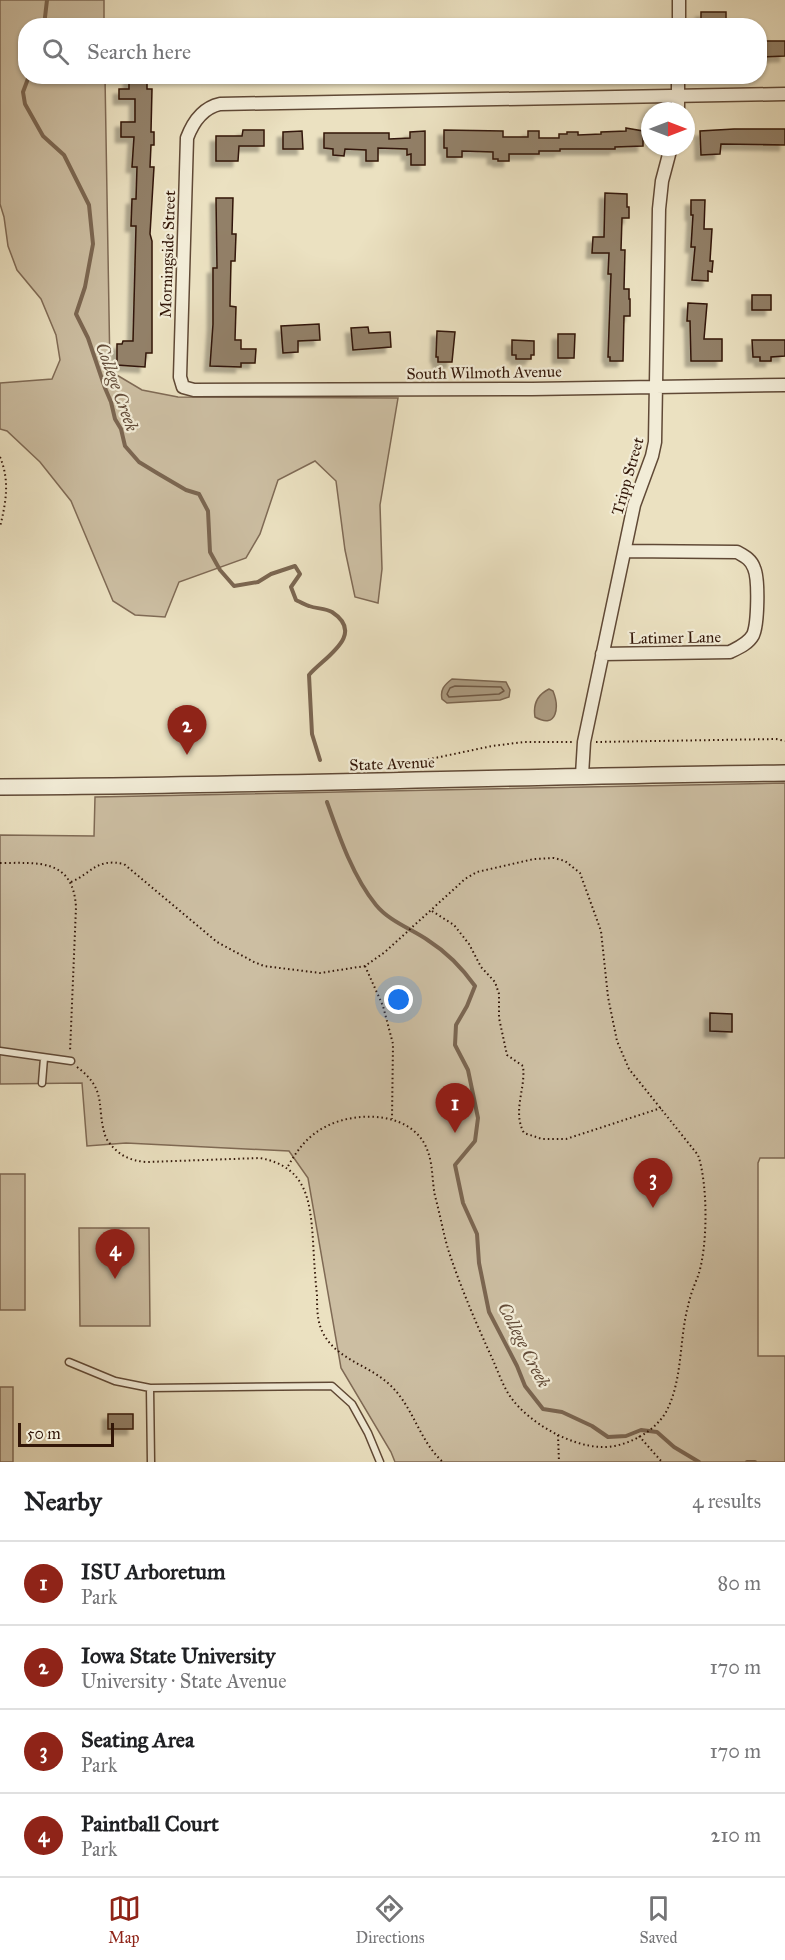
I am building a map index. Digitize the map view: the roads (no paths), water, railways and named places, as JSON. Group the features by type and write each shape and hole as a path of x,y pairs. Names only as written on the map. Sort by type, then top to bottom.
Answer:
{"street":[{"path":"679,0 679,18"},
{"path":"678,84 678,102"},
{"path":"678,95 785,94"},
{"name":"Morningside Street","path":"183,387 180,377 187,138 193,122 212,106 220,104 678,95"},
{"name":"Tripp Street","path":"582,775 584,742 634,504 655,442 659,209 662,181 669,156"},
{"name":"South Wilmoth Avenue","path":"183,387 194,390 297,390 785,385"},
{"name":"Latimer Lane","path":"603,654 730,652 745,644 752,635 756,623 755,568 749,559 737,552 625,550"},
{"name":"State Avenue","path":"0,787 288,784 582,775 785,773"}],"lane":[{"path":"0,1052 72,1061"},
{"path":"42,1083 44,1058"},
{"path":"69,1362 115,1381 150,1388 332,1386 352,1404 368,1432 380,1462"},
{"path":"150,1388 151,1462"}],"water":[{"path":"452,679 506,682 510,690 509,697 500,700 447,703 442,699 442,690"},
{"path":"549,689 553,691 556,709 555,714 548,721 535,717 535,704 541,694"}],"waterway":[{"name":"College Creek","path":"45,18 47,0"},
{"name":"College Creek","path":"26,84 23,92 25,104 43,136 64,155 89,205 93,244 85,287 76,314 88,338 125,446 139,462 186,490 199,494 208,511 210,552 220,570 234,586 258,582 271,574 295,566 300,574 291,587 296,600 307,606 332,612 342,621 345,629 344,638 332,654 309,675 312,734 320,760"},
{"name":"College Creek","path":"327,802 360,882 376,905 394,921 442,951 460,967 475,986 456,1025 455,1045 468,1070 478,1118 475,1141 455,1165 463,1203 477,1234 479,1263 489,1312 525,1386 543,1409 562,1412 592,1426 608,1437 626,1436 641,1430 657,1432 674,1447 699,1462"},
{"name":"College Creek","path":"747,1462 755,1462"}],"place":[{"name":"Iowa State University","path":"187,755"},
{"name":"ISU Arboretum","path":"455,1133"},
{"name":"Seating Area","path":"653,1208"},
{"name":"Paintball Court","path":"115,1279"}]}
